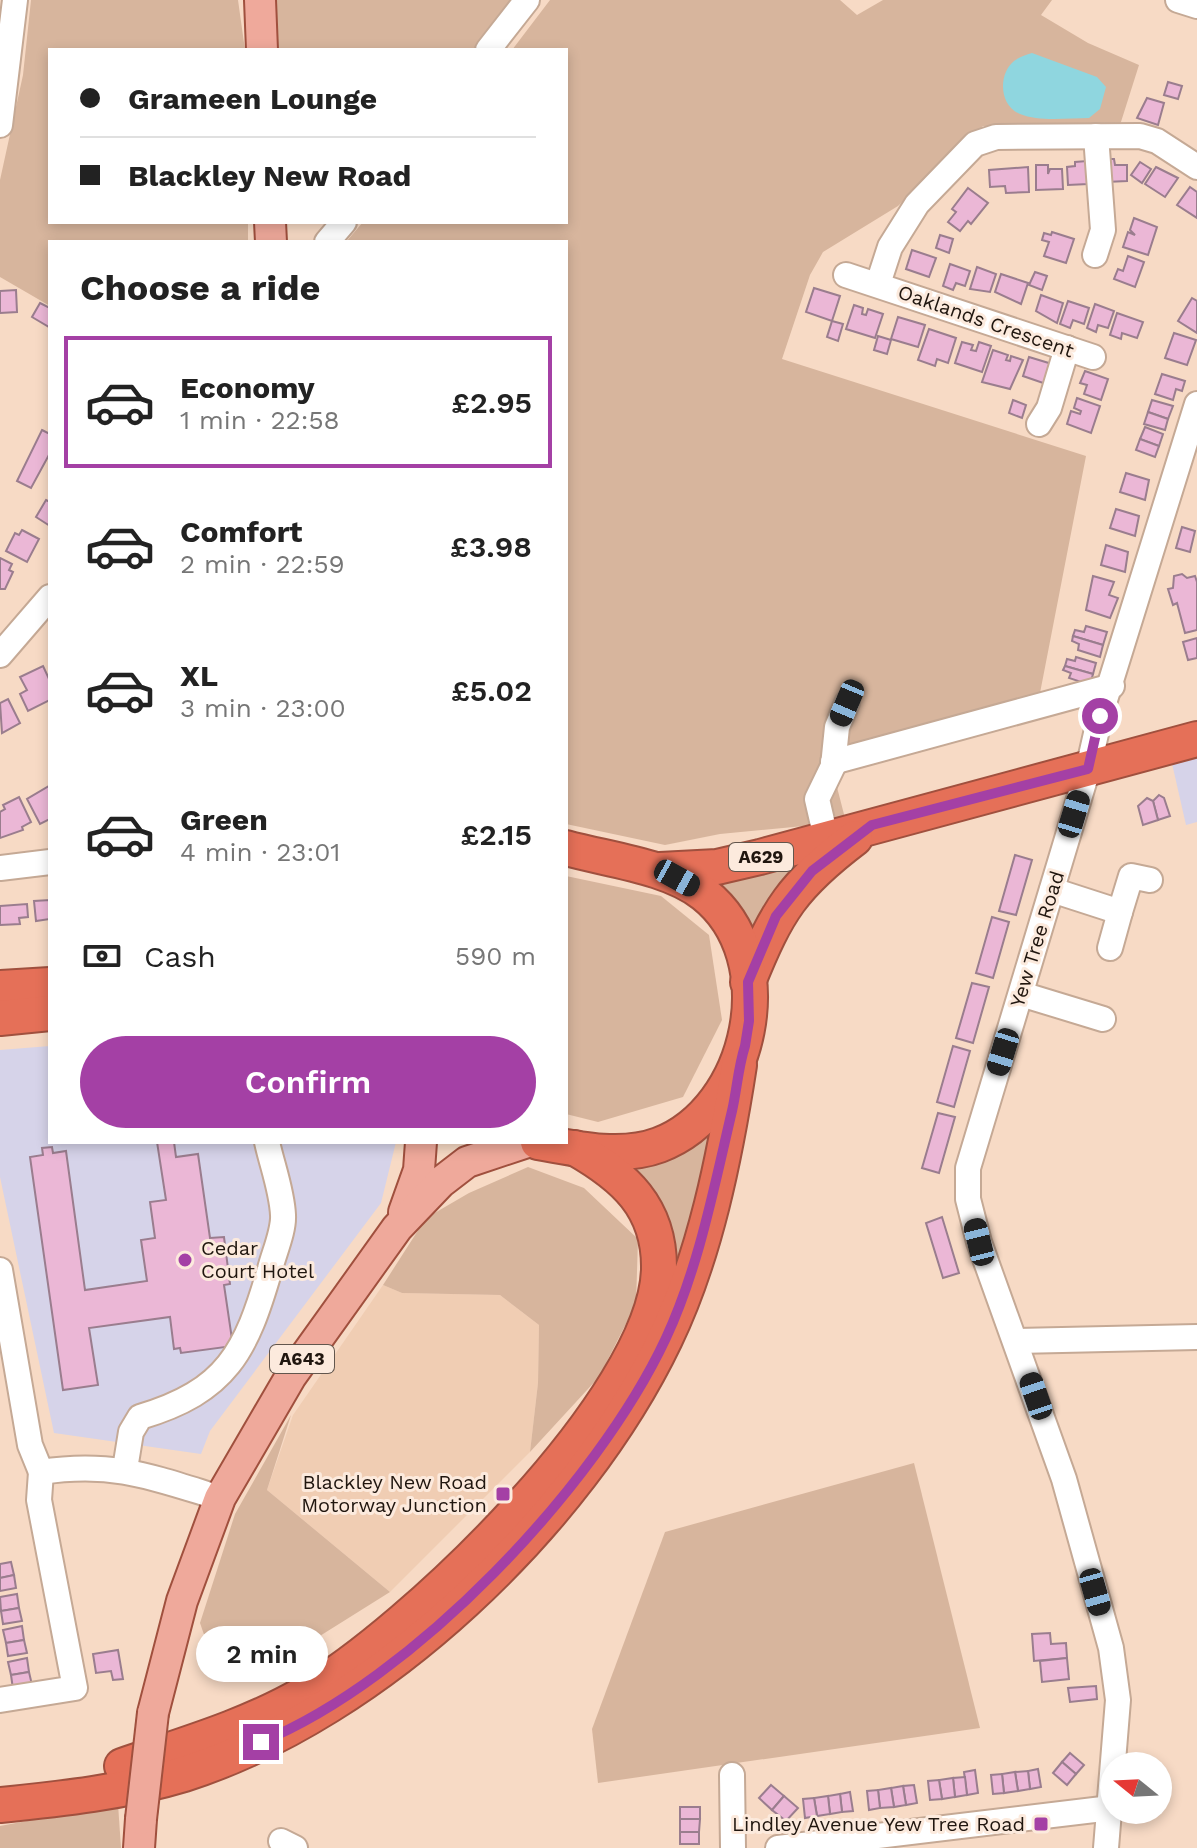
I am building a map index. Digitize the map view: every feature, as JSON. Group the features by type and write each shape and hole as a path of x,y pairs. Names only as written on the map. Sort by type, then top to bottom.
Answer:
{"highway":[{"name":"A629","path":"648,870 717,867 1197,739"},
{"name":"A629","path":"748,982 769,930 793,891 812,871 872,825"},
{"name":"A629","path":"0,1805 78,1797 184,1774 287,1732 369,1682 484,1583 588,1466 666,1337 707,1215 749,1021 748,982 735,935 705,895 677,878 568,849"},
{"path":"0,988 48,985"},
{"path":"0,995 48,991"},
{"path":"0,1018 48,1013"},
{"name":"A629","path":"550,1144 633,1151 659,1145 690,1128 718,1097 739,1065"},
{"name":"A629","path":"0,1786 96,1775 238,1727 304,1695 367,1649 470,1562 546,1478 595,1414 623,1368 654,1301 658,1277 650,1222 633,1191 612,1169 575,1148"}],"main road":[{"path":"260,0 262,48"},
{"name":"A643","path":"397,1228 414,1188 421,1144"},
{"name":"A643","path":"140,1834 153,1713 182,1601 220,1498 291,1376 397,1228 455,1170 491,1152 520,1144"}],"street":[{"path":"0,125 15,0"},
{"path":"490,48 527,0"},
{"path":"1178,0 1197,6"},
{"path":"1095,255 1103,230 1096,136"},
{"name":"Oaklands Crescent","path":"878,284 890,247 917,204 975,144 996,137 1140,136 1157,141 1197,167"},
{"path":"329,240 342,224"},
{"name":"Oaklands Crescent","path":"846,275 1093,357"},
{"path":"1039,424 1056,388 1067,348"},
{"name":"Yew Tree Road","path":"1115,1752 1118,1700 1111,1648 1064,1479 979,1242 968,1199 968,1168 1088,769 1100,716 1112,686 1197,404"},
{"path":"0,655 48,599"},
{"path":"833,762 1112,686"},
{"path":"826,838 817,799 833,762 837,727 847,703"},
{"path":"0,868 48,862"},
{"path":"1110,948 1131,876 1150,880"},
{"path":"1052,890 1120,912"},
{"path":"1021,994 1103,1019"},
{"path":"125,1469 131,1432 140,1417 175,1407 210,1387 238,1354 260,1303 284,1217 267,1144"},
{"path":"0,1700 75,1688 39,1500 41,1472 30,1445 1,1280"},
{"path":"1017,1341 1197,1337"},
{"path":"41,1472 82,1466 125,1469 220,1498"},
{"path":"732,1775 733,1848"},
{"path":"778,1848 1100,1809"},
{"name":"Yew Tree Road","path":"1106,1848 1109,1824"}],"shaded area":[{"path":"31,0 238,0 245,48 48,48 48,224 248,224 248,240 48,240 48,305 0,277 0,180 23,75"},
{"path":"267,0 522,0 483,48 272,48"},
{"path":"550,0 840,0 857,15 883,0 1052,0 1041,15 1088,43 1139,65 1120,125 983,126 898,206 823,252 810,275 782,359 1086,456 1040,693 831,764 846,822 720,834 665,845 568,824 568,240 348,240 361,224 568,224 568,48 514,48"},
{"path":"1197,753 1197,822 1186,825 1171,759"},
{"path":"819,849 757,936 696,880"},
{"path":"568,876 661,896 709,935 722,1020 683,1097 598,1122 568,1114"},
{"path":"48,1046 48,1144 396,1144 381,1203 210,1431 201,1454 54,1433 0,1177 0,1050"},
{"path":"718,1112 674,1289 623,1159"},
{"path":"528,1167 584,1188 638,1239 636,1304 599,1377 530,1452 538,1383 539,1325 500,1295 402,1293 383,1285 426,1218 469,1193"},
{"path":"383,1285 402,1293 500,1295 539,1325 538,1383 530,1452 390,1592 267,1490 293,1415"},
{"path":"291,1415 267,1490 390,1592 315,1639 220,1681 200,1623 235,1514"},
{"path":"914,1463 980,1728 598,1783 592,1729 665,1532"},
{"path":"118,1804 121,1848 0,1848 0,1826"}],"water":[{"path":"1032,53 1097,77 1106,87 1100,109 1089,118 1054,119 1036,118 1013,110 1003,89 1005,74 1014,61"}],"building":[{"path":"1168,82 1182,86 1178,99 1164,95"},
{"path":"1147,98 1164,103 1158,125 1137,118"},
{"path":"1105,159 1114,159 1115,165 1127,165 1127,181 1106,182"},
{"path":"1087,161 1088,184 1068,185 1067,167 1075,166 1075,162"},
{"path":"1140,162 1151,169 1142,183 1131,175"},
{"path":"1036,165 1048,165 1048,174 1050,169 1062,169 1063,189 1036,190"},
{"path":"1028,167 1029,192 1006,193 1005,186 990,187 989,170"},
{"path":"1156,167 1178,178 1165,197 1145,184"},
{"path":"1190,187 1197,192 1197,218 1177,205"},
{"path":"968,188 988,203 971,224 968,221 960,231 948,222 956,212 952,209"},
{"path":"1134,218 1157,227 1148,255 1123,247 1128,232 1135,235 1130,230"},
{"path":"1052,232 1074,239 1066,263 1044,256 1049,242 1042,240 1044,233 1051,235"},
{"path":"940,235 953,239 949,253 936,248"},
{"path":"912,250 936,258 929,277 906,269"},
{"path":"1128,256 1144,262 1135,287 1114,279 1118,269 1123,271"},
{"path":"950,264 970,271 965,286 956,283 953,290 943,286"},
{"path":"977,267 996,274 990,292 970,289"},
{"path":"1035,272 1047,276 1042,290 1029,285"},
{"path":"1001,274 1028,283 1021,304 995,292"},
{"path":"814,288 840,296 832,321 806,312"},
{"path":"16,290 17,312 0,313 0,291"},
{"path":"1041,295 1063,303 1057,323 1036,311"},
{"path":"1192,298 1197,301 1197,333 1178,321"},
{"path":"1068,301 1089,308 1084,324 1073,320 1070,328 1060,324"},
{"path":"40,303 48,307 48,326 32,317"},
{"path":"1095,304 1114,311 1108,328 1098,325 1096,332 1087,328"},
{"path":"854,305 863,308 862,314 866,315 868,309 883,314 875,338 846,329"},
{"path":"1117,313 1143,322 1137,338 1122,333 1121,339 1110,335"},
{"path":"898,317 925,325 918,347 891,339"},
{"path":"832,321 843,324 838,341 827,337"},
{"path":"929,329 956,338 948,363 937,359 935,366 918,360"},
{"path":"1174,333 1196,340 1187,365 1165,358"},
{"path":"878,336 891,340 887,354 874,350"},
{"path":"962,342 973,345 971,350 976,351 979,342 991,346 982,372 955,363"},
{"path":"993,350 1008,355 1006,360 1010,361 1011,356 1023,360 1010,389 982,382"},
{"path":"1029,357 1052,364 1046,384 1023,376"},
{"path":"1085,371 1108,379 1101,400 1084,394 1087,385 1080,383"},
{"path":"1162,374 1185,381 1182,391 1176,389 1173,400 1155,394"},
{"path":"1077,398 1100,406 1091,433 1067,424 1071,411 1080,414 1081,411 1074,408"},
{"path":"1013,400 1026,405 1022,418 1009,413"},
{"path":"1152,400 1173,406 1168,419 1148,412"},
{"path":"1148,412 1168,419 1165,430 1144,424"},
{"path":"1145,427 1163,434 1159,446 1140,439"},
{"path":"42,430 48,433 48,457 31,488 17,481"},
{"path":"1140,439 1159,446 1155,457 1136,450"},
{"path":"1126,473 1149,480 1145,500 1120,492"},
{"path":"46,500 48,501 48,525 36,517"},
{"path":"1116,509 1139,516 1135,536 1110,528"},
{"path":"1182,527 1195,531 1190,552 1176,548"},
{"path":"22,530 39,539 27,562 6,551 15,533 19,535"},
{"path":"1106,545 1128,552 1125,572 1101,565"},
{"path":"0,558 12,564 9,570 13,572 5,589 0,589"},
{"path":"1182,574 1187,578 1195,576 1197,582 1197,630 1185,633 1177,603 1173,605 1168,589 1173,588 1174,576"},
{"path":"1093,576 1114,582 1109,595 1118,598 1110,618 1086,610"},
{"path":"1086,626 1107,632 1103,645 1073,636 1075,630 1084,632"},
{"path":"1073,636 1103,645 1100,657 1078,650 1079,644 1072,641"},
{"path":"1197,638 1197,658 1188,660 1183,642"},
{"path":"1076,657 1096,663 1093,674 1065,666 1067,659 1075,661"},
{"path":"43,666 48,677 48,701 28,711 20,694 27,690 20,677"},
{"path":"1065,666 1093,674 1090,685 1069,678 1071,673 1063,670"},
{"path":"8,699 20,723 2,733 0,703"},
{"path":"48,787 48,820 40,824 27,799"},
{"path":"1159,795 1164,798 1170,816 1158,820 1153,801"},
{"path":"19,797 31,822 22,827 23,830 0,838 3,805"},
{"path":"1147,798 1153,801 1158,820 1143,825 1138,806"},
{"path":"1015,855 1032,860 1016,915 999,911"},
{"path":"48,900 48,919 36,921 34,901"},
{"path":"27,904 28,917 19,918 20,924 0,925 0,906"},
{"path":"992,917 1009,922 993,978 976,973"},
{"path":"972,983 989,987 973,1043 956,1038"},
{"path":"953,1046 970,1051 954,1107 937,1102"},
{"path":"938,1113 955,1117 939,1173 922,1168"},
{"name":"Cedar Court Hotel","path":"157,1144 174,1144 176,1157 198,1154 210,1238 224,1237 230,1284 224,1285 233,1346 181,1353 180,1348 174,1349 170,1317 89,1328 98,1385 63,1390 30,1157 43,1155 42,1148 52,1147 53,1153 66,1151 85,1290 147,1281 141,1240 155,1238 150,1202 166,1200"},
{"path":"942,1217 959,1273 943,1278 926,1223"},
{"path":"11,1562 14,1575 0,1578 0,1564"},
{"path":"14,1575 16,1588 0,1591 0,1578"},
{"path":"17,1594 19,1608 1,1611 0,1597"},
{"path":"19,1608 22,1621 3,1624 1,1611"},
{"path":"22,1626 24,1640 6,1643 3,1630"},
{"path":"1050,1633 1051,1644 1066,1643 1067,1658 1034,1661 1032,1634"},
{"path":"24,1640 27,1653 8,1656 6,1643"},
{"path":"118,1650 123,1679 113,1680 111,1671 96,1673 93,1654"},
{"path":"27,1658 29,1672 11,1675 8,1662"},
{"path":"1067,1658 1069,1679 1042,1682 1040,1661"},
{"path":"29,1672 32,1685 13,1689 11,1675"},
{"path":"1096,1686 1097,1699 1070,1702 1068,1688"},
{"path":"1070,1753 1084,1765 1076,1774 1062,1762"},
{"path":"1062,1762 1076,1774 1067,1785 1053,1773"},
{"path":"1038,1769 1041,1787 1030,1789 1028,1771"},
{"path":"975,1770 978,1793 967,1795 964,1772"},
{"path":"1028,1771 1030,1789 1018,1791 1015,1772"},
{"path":"1015,1772 1018,1791 1004,1793 1002,1774"},
{"path":"1002,1774 1004,1793 993,1794 991,1775"},
{"path":"965,1777 967,1795 955,1797 953,1778"},
{"path":"953,1778 955,1797 942,1799 939,1780"},
{"path":"939,1780 942,1799 930,1800 928,1781"},
{"path":"771,1785 784,1796 772,1810 759,1798"},
{"path":"914,1785 917,1803 906,1805 903,1786"},
{"path":"903,1786 906,1805 894,1807 891,1788"},
{"path":"891,1788 894,1807 880,1808 878,1790"},
{"path":"878,1790 880,1808 869,1810 867,1791"},
{"path":"850,1792 853,1811 842,1812 840,1794"},
{"path":"840,1794 842,1812 830,1814 828,1796"},
{"path":"784,1796 798,1808 786,1821 772,1810"},
{"path":"828,1796 830,1814 817,1816 814,1798"},
{"path":"814,1798 817,1816 805,1818 803,1799"},
{"path":"680,1807 700,1807 700,1819 680,1819"},
{"path":"680,1819 700,1819 699,1832 680,1832"},
{"path":"680,1832 699,1832 699,1844 680,1844"}],"place":[{"name":"Cedar Court Hotel","path":"185,1260"},
{"name":"Blackley New Road Motorway Junction","path":"503,1494"},
{"name":"Lindley Avenue Yew Tree Road","path":"1041,1824"}],"route":[{"path":"261,1742 287,1732 369,1682 484,1583 588,1466 641,1382 666,1337 707,1215 745,1046 749,1021 748,982 769,930 793,891 812,871 872,825 1088,769 1100,716"}]}
